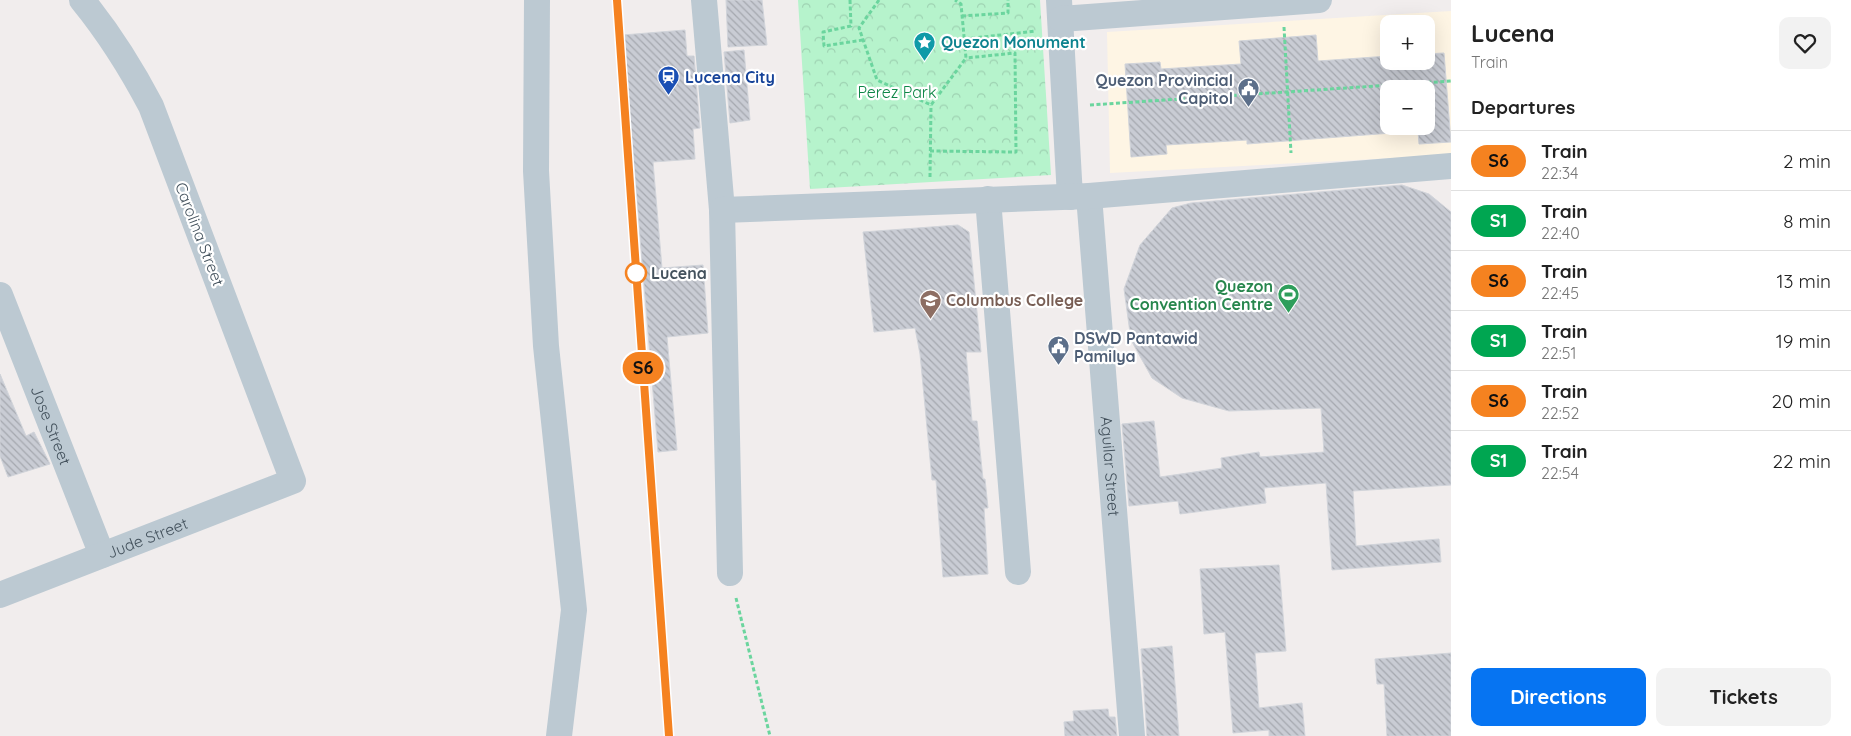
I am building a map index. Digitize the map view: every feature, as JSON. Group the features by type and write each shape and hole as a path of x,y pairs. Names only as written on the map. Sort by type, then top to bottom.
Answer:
{"street":[{"name":"Carolina Street","path":"82,0 102,24 122,53 152,106 293,481"},
{"path":"536,0 536,171 546,346 574,610 559,736"},
{"path":"704,0 722,210 730,573"},
{"path":"1053,16 1319,0"},
{"name":"Aguilar Street","path":"1053,16 1080,196 1132,736"},
{"path":"722,210 1080,196 1451,166"},
{"path":"988,199 1018,572"},
{"name":"Jose Street","path":"0,294 102,555"},
{"name":"Jude Street","path":"0,595 293,481"}],"path":[{"path":"850,0 851,26 823,32 824,46 863,40"},
{"path":"879,0 859,28 877,80 931,105"},
{"path":"930,201 931,105 966,58 961,4 955,0"},
{"path":"962,16 1008,13 1008,0"},
{"path":"965,39 1053,16"},
{"path":"1284,24 1292,154"},
{"path":"930,151 1016,152 1016,53 966,58"},
{"path":"1065,106 1451,81"},
{"path":"730,573 770,736"}],"shaded area":[{"name":"Quezon Provincial Capitol","path":"1451,11 1451,155 1110,173 1107,32 1380,15 1380,70 1435,70 1435,15 1385,15"}],"green space":[{"name":"Perez Park","path":"798,0 1040,0 1051,175 810,189"}],"building":[{"path":"726,0 762,0 767,45 728,47"},
{"path":"685,30 687,56 694,56 700,128 693,129 695,159 653,162 662,268 703,265 708,333 667,337 677,450 658,452 623,35"},
{"path":"1316,35 1318,61 1380,57 1380,70 1435,70 1435,54 1444,53 1451,142 1419,144 1418,135 1435,135 1435,80 1380,80 1380,134 1247,144 1247,140 1166,145 1167,154 1131,157 1125,64 1160,62 1161,69 1241,64 1239,41"},
{"path":"744,50 750,120 730,123 724,52"},
{"name":"Quezon Convention Centre","path":"1402,185 1429,194 1451,212 1451,485 1353,491 1356,546 1439,539 1441,562 1332,570 1326,483 1264,488 1266,503 1180,514 1178,501 1129,506 1122,424 1154,421 1160,477 1222,468 1221,458 1259,452 1260,457 1324,452 1321,408 1229,411 1182,398 1152,378 1131,340 1124,289 1140,245 1172,208 1191,203"},
{"path":"958,225 969,232 981,352 966,352 972,421 977,421 988,508 984,508 988,574 943,577 936,480 932,480 920,354 915,328 874,332 863,232"},
{"path":"0,374 26,436 34,432 50,464 8,477 0,456"},
{"path":"1279,565 1286,651 1255,653 1259,708 1302,703 1305,736 1269,736 1269,730 1233,733 1225,632 1204,634 1200,569"},
{"path":"1172,646 1179,736 1147,736 1141,649"},
{"path":"1451,653 1451,736 1387,736 1384,684 1377,684 1375,659"},
{"path":"1108,709 1109,717 1115,717 1117,736 1065,736 1064,722 1074,721 1073,711"}],"railway":[{"path":"617,0 669,736"}],"train":[{"name":"S6","path":"617,0 669,736"}],"place":[{"name":"Quezon Monument","path":"925,61"},
{"name":"Lucena City","path":"669,96"},
{"name":"Quezon Provincial Capitol","path":"1249,108"},
{"name":"Lucena","path":"636,273"},
{"name":"Quezon Convention Centre","path":"1289,314"},
{"name":"Columbus College","path":"930,319"},
{"name":"DSWD Pantawid Pamilya","path":"1058,366"}]}
